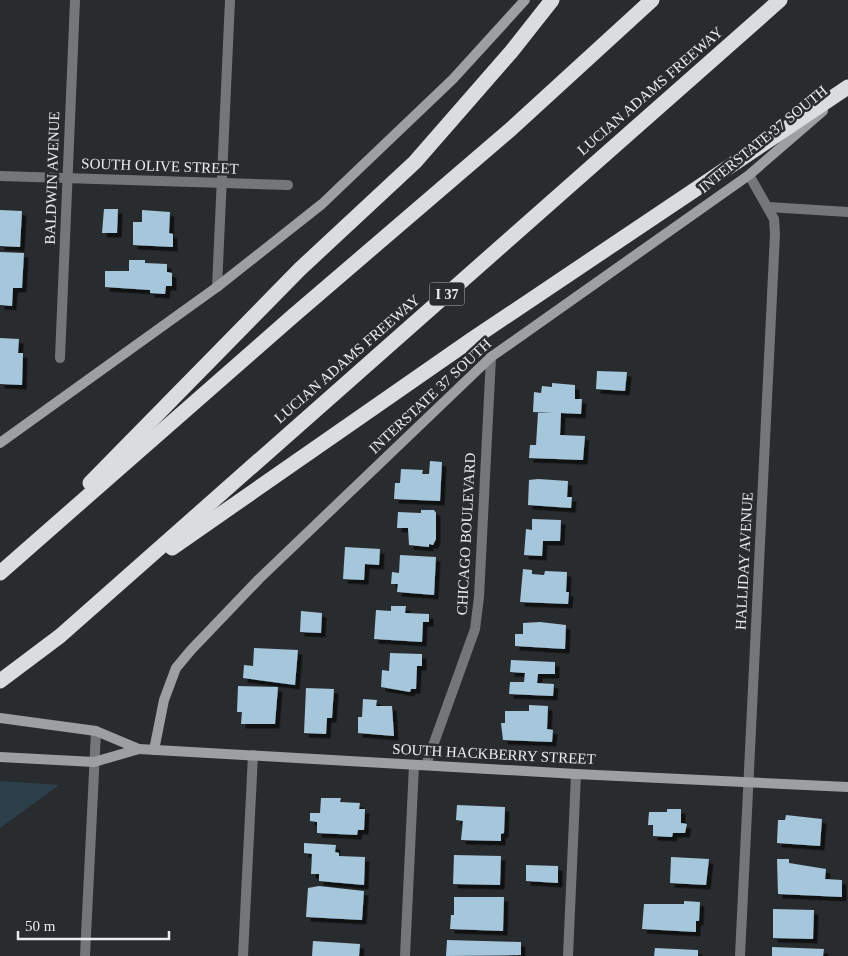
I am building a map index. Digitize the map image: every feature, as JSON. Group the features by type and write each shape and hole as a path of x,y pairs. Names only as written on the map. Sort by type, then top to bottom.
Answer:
{"highway":[{"path":"31,547 58,515 300,269 415,162 512,52 552,0"},
{"path":"0,573 292,316 511,129 652,0"},
{"name":"LUCIAN ADAMS FREEWAY","path":"0,680 60,636 114,589 780,0"},
{"path":"114,589 471,340 848,88"}],"main road":[{"path":"0,443 217,287 322,204 453,79 525,0"},
{"name":"INTERSTATE 37 SOUTH","path":"154,750 164,700 176,668 191,650 259,579 491,357 749,175 848,88"},
{"name":"SOUTH HACKBERRY STREET","path":"0,718 96,731 139,749 748,784 848,787"},
{"name":"SOUTH HACKBERRY STREET","path":"0,757 94,762 139,749"}],"street":[{"name":"BALDWIN AVENUE","path":"60,358 66,178 75,0"},
{"path":"217,287 230,0"},
{"name":"HALLIDAY AVENUE","path":"740,956 775,234 774,218 749,175"},
{"name":"SOUTH OLIVE STREET","path":"0,176 288,185"},
{"path":"768,207 848,212"},
{"name":"CHICAGO BOULEVARD","path":"426,765 475,629 479,597 491,357"},
{"path":"85,956 96,731"},
{"path":"243,956 253,755"},
{"path":"406,956 414,764"},
{"path":"568,956 576,774"}],"shaded area":[{"path":"0,781 59,785 0,828"}],"building":[{"path":"104,209 118,209 117,233 102,233"},
{"path":"0,210 22,211 20,247 0,246"},
{"path":"142,210 170,212 169,233 173,234 173,247 133,245 133,222 142,222"},
{"path":"0,252 24,253 22,288 13,288 12,306 0,305"},
{"path":"129,260 145,260 145,263 167,264 167,272 172,273 172,286 166,286 165,294 150,293 150,290 105,287 105,271 129,271"},
{"path":"0,338 19,339 18,353 23,353 22,385 0,384"},
{"path":"597,371 627,372 625,391 596,389"},
{"path":"552,383 575,385 575,399 582,399 581,414 561,413 560,435 585,436 583,460 529,458 530,445 536,445 538,413 554,413 533,412 534,392 541,393 542,386 552,387"},
{"path":"430,461 442,462 440,501 394,499 395,483 400,483 401,469 423,470 422,474 429,474"},
{"path":"529,480 568,481 567,497 572,497 571,508 528,505"},
{"path":"421,510 434,510 436,513 436,539 433,545 429,544 429,547 409,545 408,528 397,528 398,512 421,513"},
{"path":"532,519 561,520 560,541 543,541 542,556 524,555 526,529 532,530"},
{"path":"345,547 380,549 379,565 365,564 364,580 343,579"},
{"path":"400,555 436,557 434,595 397,592 398,584 391,584 392,572 399,573"},
{"path":"523,569 532,570 532,574 544,575 545,571 567,572 566,592 569,592 568,604 520,602"},
{"path":"391,606 406,606 405,613 429,614 429,622 423,622 422,642 374,639 376,610 391,611"},
{"path":"301,611 322,613 321,633 300,632"},
{"path":"540,622 566,625 565,649 515,646 515,634 523,634 523,623"},
{"path":"254,648 298,650 295,685 243,678 244,665 253,666"},
{"path":"390,653 422,654 422,666 417,666 416,689 411,689 410,692 381,687 382,670 389,671"},
{"path":"511,660 555,662 555,674 538,674 537,683 554,684 553,696 509,694 510,682 524,682 525,673 510,672"},
{"path":"238,686 278,687 275,724 241,724 242,712 237,712"},
{"path":"306,688 334,689 332,718 327,718 326,734 304,733"},
{"path":"363,699 377,700 376,706 392,706 394,736 358,733 358,717 362,717"},
{"path":"529,705 548,706 547,729 553,730 552,742 503,740 501,723 505,723 505,711 529,711"},
{"path":"321,798 341,798 340,802 360,803 359,809 365,809 364,830 358,830 357,835 317,833 317,822 310,821 310,813 320,813"},
{"path":"457,805 505,807 504,833 501,834 501,841 461,840 463,821 456,820"},
{"path":"667,809 681,809 681,823 687,824 685,833 673,833 672,837 653,836 653,825 648,825 649,812 667,812"},
{"path":"786,815 822,819 820,846 777,843 778,820 785,820"},
{"path":"304,843 336,845 335,852 339,853 339,856 365,857 364,885 319,881 319,874 311,874 312,854 304,853"},
{"path":"454,855 501,856 500,885 453,884"},
{"path":"671,857 709,859 706,885 670,883"},
{"path":"777,859 789,859 789,863 826,869 825,879 842,880 842,897 778,894"},
{"path":"526,865 558,866 558,883 526,881"},
{"path":"319,886 364,891 362,920 306,917 308,888"},
{"path":"454,897 504,897 503,931 450,929 451,915 454,915"},
{"path":"684,901 700,902 699,921 696,921 696,932 642,929 644,904 684,904"},
{"path":"773,909 814,910 813,939 773,938"},
{"path":"447,940 521,942 521,955 446,956"},
{"path":"313,941 360,944 359,956 312,956"},
{"path":"772,947 824,949 823,956 772,956"},
{"path":"655,948 698,950 698,956 654,956"}]}
